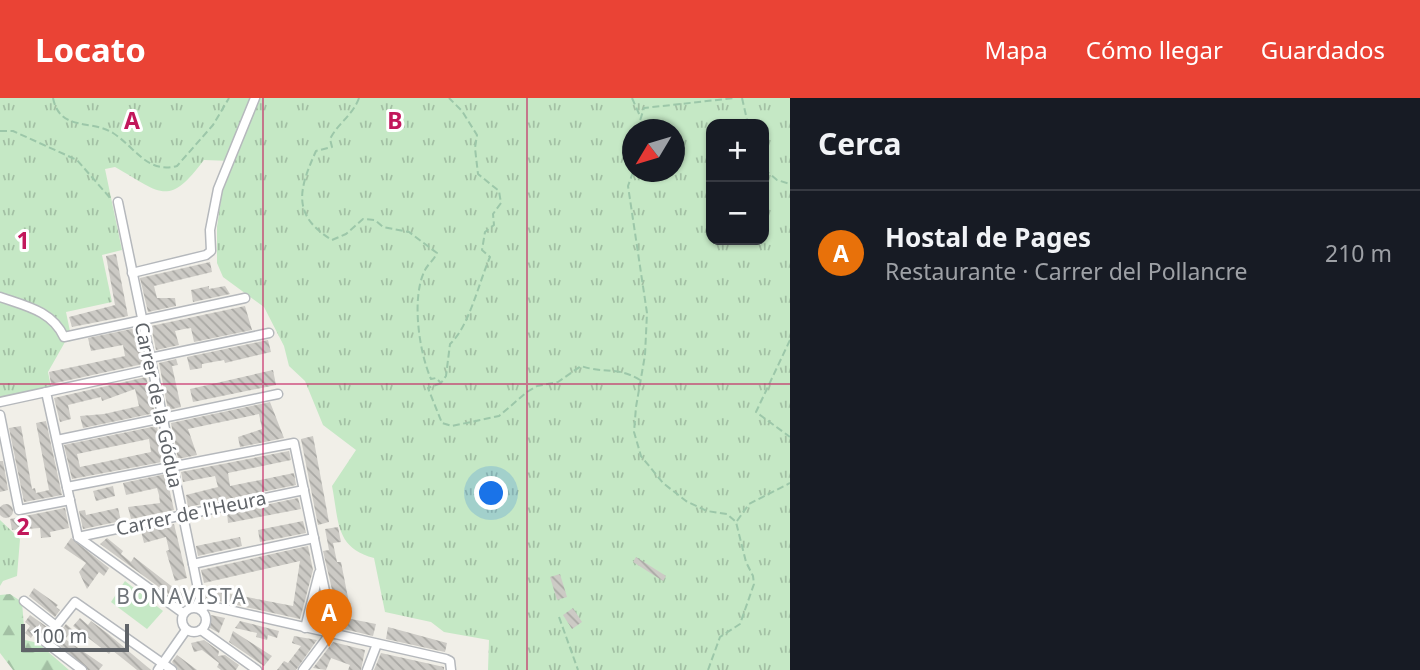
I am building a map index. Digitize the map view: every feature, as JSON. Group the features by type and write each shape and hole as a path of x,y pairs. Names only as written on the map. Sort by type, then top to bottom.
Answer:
{"street":[{"path":"132,273 206,256 211,251 210,230 218,189 255,98"},
{"name":"Carrer de la Gódua","path":"118,202 200,599 199,608"},
{"path":"0,297 46,313 58,325 64,337 244,298"},
{"path":"150,358 268,333"},
{"path":"0,402 152,369"},
{"path":"46,391 78,537 183,612 207,605 448,660 451,670"},
{"path":"57,440 278,394"},
{"path":"0,415 19,510 70,500"},
{"path":"67,487 294,443 332,634 303,670"},
{"name":"Carrer de l'Heura","path":"78,537 304,490"},
{"path":"193,564 314,538"},
{"path":"305,628 320,570"},
{"path":"24,601 55,626"},
{"path":"82,670 44,640 75,602 160,666 172,670"},
{"path":"199,608 206,620 201,630"},
{"path":"183,612 181,619 186,630"},
{"path":"186,630 201,630 257,670"},
{"path":"160,666 186,630"},
{"path":"367,670 377,644"}],"path":[{"path":"53,98 56,110 68,121 113,133 152,165 169,169 177,166 213,125 229,98"},
{"path":"359,98 354,111 335,129 330,139 332,147 316,150 301,184 304,214 307,220 332,240 346,234 363,219 375,220 383,227 409,232 438,253 426,268 419,286 418,329 430,379 436,378 441,383"},
{"path":"449,98 462,111 477,135 475,148 478,174 499,191 501,204 493,214 494,225 485,232 482,250 490,257 473,296 472,309 457,337 450,344 446,376 441,383 428,388 430,399 442,423 452,426 499,416 527,392 537,386 558,382 580,366 599,371 619,370 640,381"},
{"path":"632,98 640,116"},
{"path":"639,119 644,108 735,98"},
{"path":"742,98 747,119"},
{"path":"0,131 13,131 77,160 106,197 118,202"},
{"path":"769,173 777,180 790,184"},
{"path":"629,182 647,313 634,432 641,456 663,483 686,501 707,511 727,514 736,522 754,584 740,624 720,637 708,670"},
{"path":"790,340 756,412 790,437"},
{"path":"736,522 748,504 790,483"},
{"path":"559,617 578,670"}],"green space":[{"path":"0,98 790,98 790,670 488,670 489,640 444,632 431,622 385,612 374,558 361,553 345,540 336,511 332,486 356,450 323,425 305,381 289,366 284,346 264,307 223,277 217,263 217,227 222,192 231,161 204,160 181,185 163,191 143,184 115,167 105,169 122,250 102,255 112,302 66,312 72,341 65,342 48,372 51,387 0,397"},
{"path":"0,520 20,539 17,576 3,581 0,586"},
{"path":"125,581 163,611 147,629 111,602"},
{"path":"319,591 321,592 329,630 310,625"},
{"path":"10,594 22,602 25,640 38,643 69,670 13,670 0,653 0,595"}],"building":[{"path":"116,254 128,316 72,327 69,317 115,305 106,256"},
{"path":"210,262 212,272 154,286 157,298 175,298 176,306 148,312 140,278"},
{"path":"209,286 209,289 225,286 230,294 193,302 191,290"},
{"path":"245,306 252,330 194,342 191,328 184,329 175,331 179,345 156,350 151,326"},
{"path":"136,328 143,364 51,384 49,372 125,356 123,345 91,351 88,338"},
{"path":"268,340 271,352 225,363 224,360 202,364 202,368 190,370 187,357"},
{"path":"176,359 178,365 172,366 181,407 168,410 159,363"},
{"path":"273,370 276,385 193,402 190,389"},
{"path":"146,377 155,413 83,428 80,416 139,406 135,389 102,401 101,397 68,405 71,419 60,422 54,398"},
{"path":"270,402 284,438 240,447 238,437 262,429 259,414 188,429 197,455 178,459 171,423"},
{"path":"46,421 62,495 24,502 9,428 21,426 32,489 35,488 36,493 49,490 36,423"},
{"path":"157,426 162,462 72,479 64,445","holes":["149,439 151,452 80,467 77,454"]},
{"path":"313,436 329,522 318,525 301,439"},
{"path":"289,451 291,460 228,473 230,486 294,473 296,485 188,507 186,495 218,487 215,476 183,482 181,472"},
{"path":"0,461 3,461 8,490 0,492"},
{"path":"166,474 174,510 131,519 128,507 160,503 159,495 157,488 126,495 123,483"},
{"path":"113,486 115,496 96,501 93,491"},
{"path":"298,498 301,509 228,523 227,513"},
{"path":"3,504 9,504 13,511 9,518 3,518 -1,514 -1,508"},
{"path":"65,508 69,528 50,532 51,537 41,538 40,528 12,530 10,519"},
{"path":"118,508 121,521 83,529 79,511 85,510 86,515"},
{"path":"303,521 306,533 260,542 258,530"},
{"path":"174,524 187,578 175,581 166,551 169,550 166,537 144,543 141,531"},
{"path":"338,527 341,542 333,543 337,562 341,562 350,608 337,611 323,551 329,550 325,529"},
{"path":"240,537 242,546 198,556 196,546"},
{"path":"71,538 109,568 104,576 99,572 87,589 79,572 86,563 64,548"},
{"path":"107,538 123,551 121,554 131,562 134,557 179,592 189,591 191,599 182,604 100,544"},
{"path":"308,546 313,570 300,619 206,598 205,589 293,606 300,561 204,583 201,570"},
{"path":"636,557 666,576 663,581 633,562"},
{"path":"560,574 567,597 557,600 550,577"},
{"path":"34,588 58,605 56,607 60,610 55,617 29,596"},
{"path":"573,608 582,622 572,629 563,615"},
{"path":"30,615 47,627 41,634 36,630 31,638 25,633 30,626 25,622"},
{"path":"211,615 225,618 219,633 210,628"},
{"path":"80,618 88,625 91,621 151,670 137,670 112,650 109,654 73,626"},
{"path":"346,618 376,624 373,636 340,628"},
{"path":"240,621 279,631 277,638 268,635 267,640 256,637 257,633 235,628"},
{"path":"66,624 73,630 65,639 103,665 99,670 88,670 53,640"},
{"path":"388,627 447,643 445,652 386,639"},
{"path":"233,631 272,656 264,666 229,642"},
{"path":"294,636 317,640 296,670 277,670 284,661 288,663 301,646 292,643"},
{"path":"204,640 219,651 218,656 225,655 239,665 236,670 221,670 217,667 219,663 202,650 194,652 191,643"},
{"path":"333,642 365,650 361,670 348,670 350,665 331,658 326,670 313,668"},
{"path":"381,653 444,667 444,670 374,670"},
{"path":"177,655 197,670 178,670 172,662"}],"place":[{"name":"Hostal de Pages","path":"329,647"}],"district":[{"name":"BONAVISTA","path":"182,597"}]}
